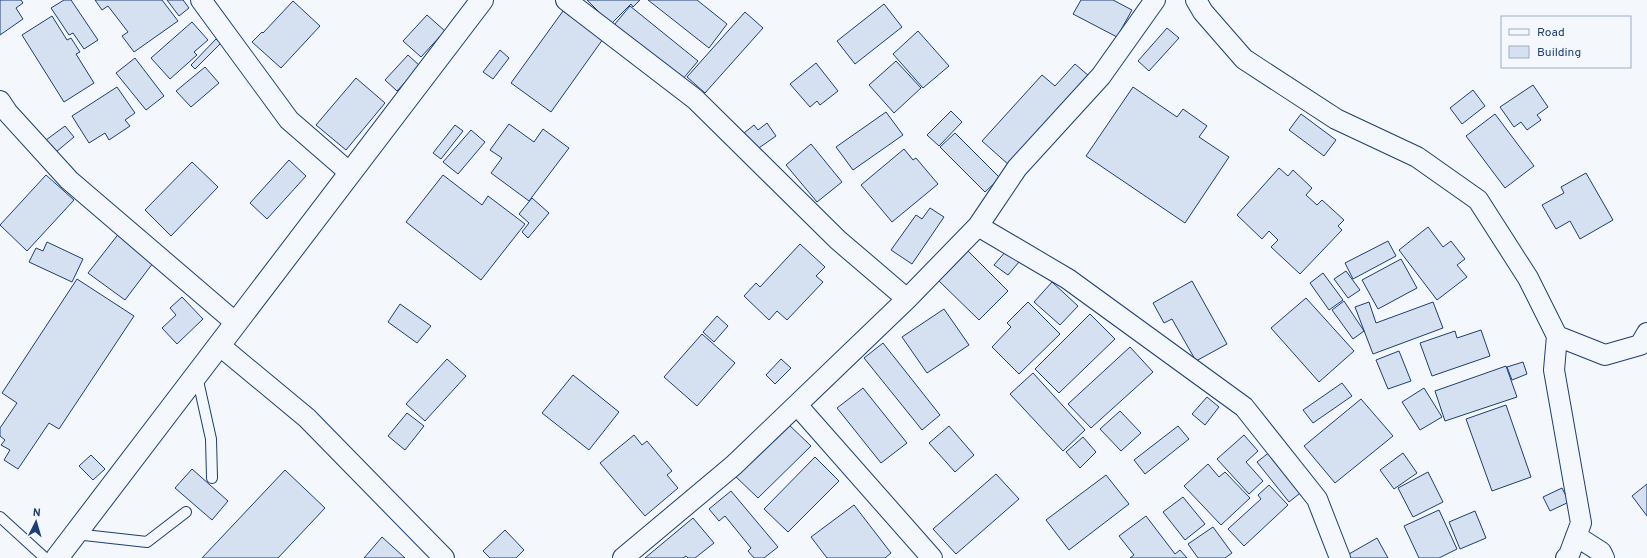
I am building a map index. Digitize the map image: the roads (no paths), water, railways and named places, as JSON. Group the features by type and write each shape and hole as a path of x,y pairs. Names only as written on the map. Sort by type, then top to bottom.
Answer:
{"highway":[{"path":"57,558 482,0"}],"street":[{"path":"201,0 289,120 350,173"},
{"path":"566,0 696,99 838,240 907,299"},
{"path":"623,558 734,465 907,299 978,226 1017,168 1101,76 1155,0"},
{"path":"1196,0 1203,12 1244,59 1336,119 1416,157 1478,200 1528,278 1557,336 1554,370 1581,523 1566,558"},
{"path":"0,101 8,113 69,180 236,323"},
{"path":"978,226 1068,279 1244,407 1317,499 1340,558"},
{"path":"1557,336 1605,355 1640,345 1647,334"},
{"path":"219,345 307,418 444,558"},
{"path":"797,404 932,558"},
{"path":"1576,536 1601,552 1604,558"}],"lane":[{"path":"197,374 212,439 212,478"},
{"path":"75,534 147,542 186,512"},
{"path":"0,517 44,558"}]}
